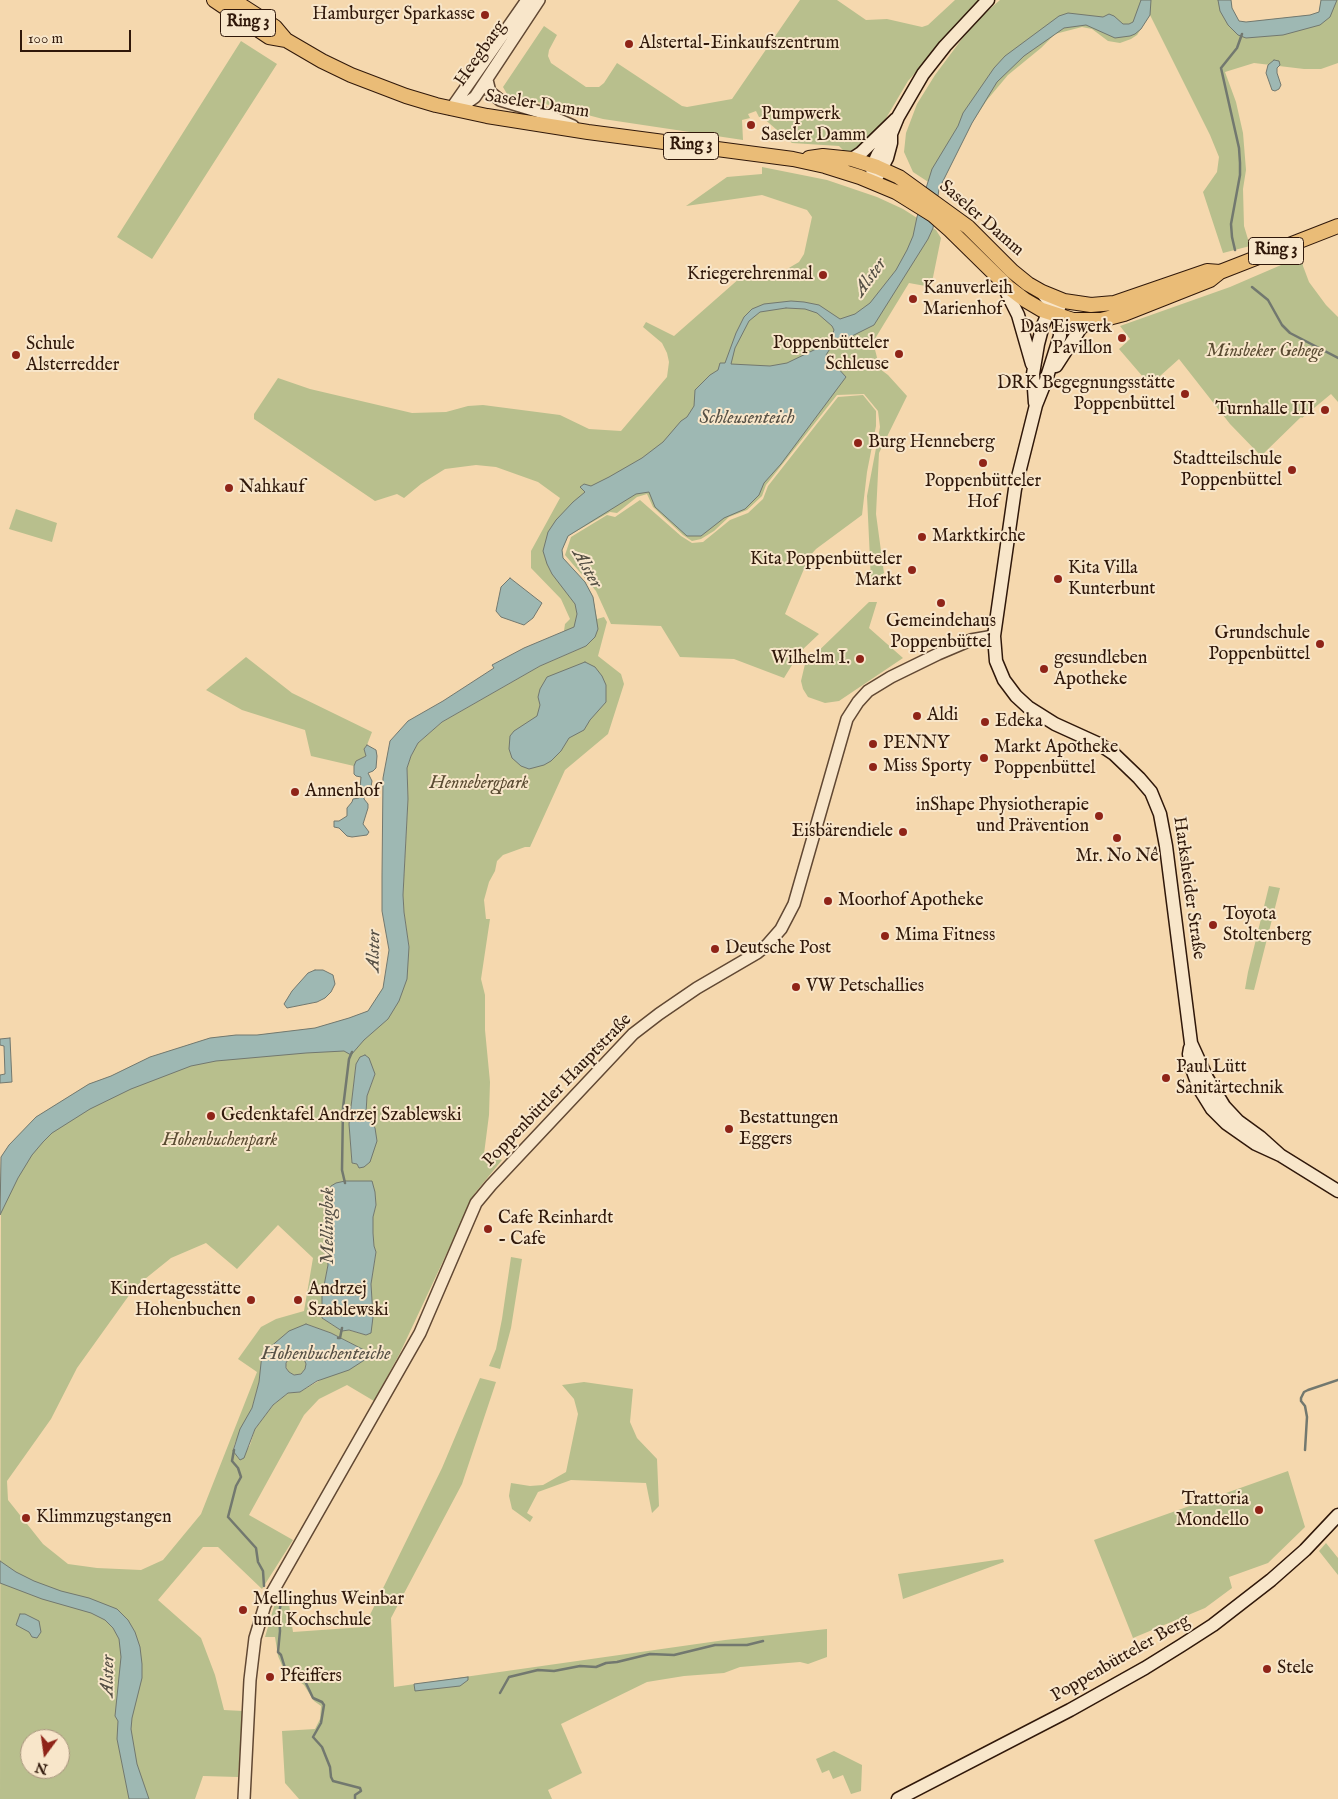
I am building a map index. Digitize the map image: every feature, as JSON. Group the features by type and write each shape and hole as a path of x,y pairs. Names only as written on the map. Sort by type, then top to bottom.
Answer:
{"main road":[{"name":"Saseler Damm","path":"214,0 270,37 286,40"},
{"name":"Saseler Damm","path":"233,0 275,28 286,40 322,61 416,99 451,109 588,132 795,160 839,170 872,181 968,227 1012,270 1028,284 1042,292"},
{"path":"872,181 891,143 891,134 898,117 915,86 934,59 988,0"},
{"path":"852,159 861,153 887,125 898,117"},
{"name":"Saseler Damm","path":"795,160 823,156 852,159 878,167 910,184 940,213 1001,281"},
{"name":"Ring 3","path":"1001,281 1029,303 1073,320 1101,320 1124,314 1210,280 1220,272 1338,226"},
{"name":"Ring 3","path":"1042,292 1073,304 1114,303 1207,271 1220,272"},
{"path":"1001,281 1018,315 1033,369 1036,405"},
{"path":"1036,405 1060,336 1055,313 1042,292"},
{"path":"1033,369 1043,324 1055,313 1073,304"},
{"path":"1046,380 1080,329 1089,321"},
{"name":"Harksheider Straße","path":"1036,405 1013,496 994,636 999,668 1004,680 1016,696 1043,718 1099,744 1114,754 1151,792 1157,805 1167,850 1191,1044 1189,1054 1193,1074 1212,1110 1240,1134 1280,1155 1338,1192"},
{"name":"Poppenbütteler Berg","path":"898,1799 1070,1710 1213,1625 1271,1580 1305,1550 1338,1515"}],"street":[{"name":"Heegbarg","path":"451,109 527,0"},
{"name":"Heegbarg","path":"451,109 472,100 539,0"},
{"path":"487,80 490,92 500,100 543,114 588,132"},
{"name":"Poppenbüttler Hauptstraße","path":"244,1799 250,1680 255,1638 265,1605 420,1333 476,1203 633,1034 697,988 757,954 781,929 794,904 847,719 868,691 892,677 970,640 994,636"}],"green space":[{"path":"800,0 837,0 866,20 887,19 922,27 928,25 955,0 979,0 908,81 882,125 857,151 846,153 839,146 792,143 762,117 759,117 756,111 748,114 750,118 742,120 743,140 603,119 507,94 503,87 544,26 557,35 549,50 548,56 551,63 586,87 599,87 604,83 617,63 682,106 687,107 732,99"},
{"path":"1000,0 1231,0 1232,8 1239,21 1246,22 1310,15 1319,12 1321,0 1338,0 1338,63 1321,69 1304,69 1254,63 1225,72 1236,102 1243,133 1246,170 1243,189 1244,226 1250,246 1223,253 1203,192 1217,172 1219,157 1210,135 1150,15 1137,35 1120,43 1108,41 1092,29 1082,27 1055,34 1008,75 987,100 972,123 939,189 913,172 904,152 906,133 917,104 935,75 973,24"},
{"path":"241,41 277,64 152,259 117,237"},
{"path":"762,167 827,180 877,197 903,209 936,230 941,238 931,287 909,283 873,342 880,369 907,396 879,453 876,514 884,573 871,581 867,496 880,427 878,411 864,394 837,395 766,485 762,496 747,510 729,517 714,531 701,539 692,541 683,535 653,507 647,494 637,497 617,513 610,512 568,536 562,550 563,558 585,582 593,597 597,619 604,617 607,622 598,656 621,674 624,684 608,734 565,770 530,847 503,855 497,861 484,900 486,919 490,919 481,979 485,995 485,1030 490,1082 489,1115 484,1154 502,1160 475,1193 400,1353 374,1401 347,1385 319,1399 304,1415 249,1515 293,1540 262,1589 218,1547 203,1547 158,1600 201,1638 215,1675 224,1710 243,1711 238,1777 203,1776 195,1799 0,1799 1,1157 9,1145 36,1117 89,1084 111,1076 150,1057 210,1038 315,1028 368,1011 409,947 403,895 408,799 407,768 418,743 442,722 540,666 586,646 564,631 565,624 570,619 561,599 531,568 531,551 560,498 538,482 496,467 476,465 445,469 421,484 404,498 397,494 375,501 254,419 254,414 278,378 310,389 412,413 446,412 468,406 483,405 560,415 589,429 621,431 667,377 669,362 667,353 662,343 643,327 646,322 674,336 749,270 769,274 782,272 799,262 804,254 812,217 807,210 762,195 686,206 727,177 762,174","holes":["356,1064 375,1074 367,1096 366,1113 375,1128 359,1167 357,1164 352,1163 349,1124","375,1192 376,1205 373,1217 373,1233 376,1252 371,1284 373,1317 366,1335 348,1330 342,1331 322,1318 322,1296 328,1265 325,1219 328,1200","278,1225 313,1258 304,1311 276,1319 261,1327 238,1359 257,1372 201,1514 163,1560 141,1570 97,1568 68,1564 43,1544 8,1500 7,1481 51,1419 77,1368 135,1287 171,1258 206,1243 237,1269","306,1324 331,1333 368,1352 300,1392 288,1393 273,1405 255,1429 250,1445 240,1460 233,1451 252,1408 259,1382"]},
{"name":"Minsbeker Gehege","path":"1302,256 1303,266 1309,282 1326,305 1338,317 1338,402 1331,394 1301,417 1261,456 1230,424 1179,359 1150,385 1119,349 1130,339 1120,326 1230,287"},
{"path":"863,395 876,411 876,426 867,472 862,515 816,549 809,557 785,614 819,634 800,652 784,678 734,659 680,657 661,626 611,624 596,591 565,555 571,537 607,515 615,517 640,500 681,536 692,543 703,542 730,520 748,513 763,499 768,486 838,397"},
{"path":"16,509 57,523 52,542 9,529"},
{"path":"869,602 877,602 869,628 903,658 839,701 825,703 808,697 801,681 805,664"},
{"path":"246,657 292,693 372,732 364,749 366,756 356,761 354,766 311,756 305,730 242,710 206,690"},
{"path":"1269,886 1280,888 1254,990 1245,989 1248,972"},
{"path":"511,1257 522,1259 511,1328 500,1369 489,1366 496,1349"},
{"path":"296,1355 303,1358 306,1365 303,1372 296,1375 289,1372 286,1365 289,1358"},
{"path":"480,1378 496,1382 462,1484 391,1618 394,1687 725,1640 827,1629 827,1657 808,1664 800,1662 740,1667 724,1673 684,1676 647,1682 561,1724 582,1773 548,1790 552,1799 299,1799 285,1783 282,1731 315,1729 320,1719 321,1706 314,1701 304,1685 284,1670 278,1656 275,1637 265,1637 278,1593 287,1590 293,1632 364,1627 442,1468"},
{"path":"584,1382 633,1389 630,1422 637,1438 657,1459 659,1506 652,1513 646,1483 571,1480 538,1492 527,1513 533,1517 530,1522 512,1509 509,1496 511,1483 530,1486 543,1485 566,1472 578,1414 574,1399 562,1385"},
{"path":"1288,1471 1305,1527 1268,1563 1229,1577 1232,1588 1205,1608 1133,1638 1094,1540"},
{"path":"1326,1543 1338,1558 1338,1575 1319,1551"},
{"path":"1003,1559 1004,1562 903,1599 898,1574"},
{"path":"834,1751 862,1765 861,1791 851,1794 843,1775 833,1779 829,1770 822,1773 816,1759"}],"water":[{"name":"Schleusenteich","path":"1141,0 1151,0 1150,15 1141,29 1135,34 1115,38 1086,25 1064,28 1024,56 997,82 972,123 939,189 933,228 928,239 874,325 848,338 838,338 833,344 826,355 846,377 781,464 764,483 759,495 745,509 724,518 701,536 687,536 655,507 649,492 636,494 568,536 562,550 563,558 585,582 593,597 598,629 595,637 586,646 540,666 442,722 418,743 411,756 407,768 408,799 403,895 409,947 407,979 399,1001 388,1019 364,1040 351,1055 344,1051 306,1053 216,1061 191,1066 131,1089 90,1109 52,1133 43,1142 32,1155 18,1178 0,1215 1,1157 9,1145 36,1117 89,1084 111,1076 150,1057 210,1038 315,1028 368,1011 383,988 389,950 382,911 382,876 383,778 390,741 408,721 494,668 492,665 524,648 574,627 577,614 575,604 552,574 543,551 548,532 556,520 585,492 580,487 584,484 591,486 609,477 642,458 663,442 681,421 687,417 694,406 695,390 718,370 720,363 725,363 744,317 752,309 764,304 791,301 804,302 819,305 840,319 855,314 870,303 896,270 907,250 913,236 932,169 958,126 963,113 994,68 1005,56 1059,16 1068,13 1103,17 1109,14 1123,24 1133,22","holes":["786,308 805,309 817,313 834,330 832,336 818,348 787,363 770,366 731,364 735,348 749,321 760,312"]},
{"path":"1218,0 1231,0 1232,8 1239,21 1246,22 1310,15 1319,12 1321,0 1337,0 1330,17 1320,25 1283,35 1246,38 1238,35 1228,25 1220,11"},
{"path":"1274,60 1279,61 1280,65 1277,68 1277,73 1281,85 1275,91 1272,90 1266,73 1268,65"},
{"path":"510,578 542,603 533,618 524,625 501,617 496,611 501,587"},
{"path":"585,662 595,667 602,676 606,685 606,702 584,730 569,738 561,751 551,761 529,769 521,766 512,758 509,749 510,736 514,731 537,716 540,705 538,697 540,689 547,677"},
{"path":"367,745 376,750 377,756 376,768 368,773 372,781 371,787 365,787 364,799 368,804 368,808 363,824 369,832 367,835 352,837 347,836 339,828 334,827 334,821 339,821 347,816 347,808 353,799 359,798 361,777 354,774 354,766 356,761 366,756 364,749"},
{"path":"315,970 323,970 333,975 335,984 331,992 317,1002 287,1008 284,1004 292,991 308,973"},
{"path":"10,1038 12,1082 0,1083 0,1075 5,1074 4,1046 0,1045 0,1039"},
{"path":"365,1055 369,1058 375,1074 367,1096 366,1113 375,1128 377,1141 370,1162 364,1167 359,1168 357,1164 352,1163 349,1124 356,1064 360,1057"},
{"name":"Hohenbuchenteiche","path":"345,1181 372,1181 375,1192 376,1205 373,1217 373,1233 376,1252 371,1284 373,1317 371,1333 366,1335 349,1330 342,1331 322,1318 322,1296 328,1265 325,1219 329,1193 331,1186"},
{"name":"Hohenbuchenteiche","path":"306,1324 331,1333 368,1352 366,1359 349,1370 317,1381 300,1392 288,1393 273,1405 255,1429 244,1458 240,1460 233,1451 240,1429 252,1408 259,1382 262,1354 289,1331","holes":["294,1355 300,1356 306,1364 305,1369 301,1374 294,1375 286,1368 286,1363"]},
{"path":"0,1561 34,1581 117,1609 128,1620 135,1632 140,1647 142,1664 142,1678 131,1729 137,1764 149,1799 129,1799 117,1739 118,1721 115,1716 121,1657 119,1639 113,1628 105,1620 91,1613 42,1599 0,1583"},
{"path":"20,1614 25,1614 39,1621 41,1632 37,1638 32,1637 29,1632 16,1625"},
{"path":"468,1677 468,1680 460,1686 415,1691 414,1684"}],"waterway":[{"path":"1235,250 1231,224 1240,175 1239,148 1221,68 1237,48 1242,34"},
{"path":"1252,287 1268,300 1282,325 1290,333 1338,358"},
{"name":"Mellingbek","path":"345,1183 342,1170 343,1108 349,1059 352,1052"},
{"name":"Mellingbek","path":"338,1338 340,1338 342,1328"},
{"path":"1305,1450 1307,1417 1301,1398 1304,1392 1308,1390 1338,1380"},
{"name":"Mellingbek","path":"234,1450 232,1461 238,1468 241,1477 236,1486 228,1517 256,1548 258,1562 263,1571 264,1586"},
{"name":"Mellingbek","path":"276,1596 281,1602 278,1652 281,1655 285,1668 291,1674 305,1681 313,1698 324,1705 321,1723 313,1737 322,1747 333,1781 360,1788 361,1791 355,1795 355,1799"},
{"path":"500,1693 509,1677 538,1670 554,1671 580,1666 596,1667 606,1663 650,1654 674,1655 715,1645 747,1645 763,1641"}],"place":[{"name":"Hamburger Sparkasse","path":"485,15"},
{"name":"Alstertal-Einkaufszentrum","path":"629,44"},
{"name":"Pumpwerk Saseler Damm","path":"751,125"},
{"name":"Kriegerehrenmal","path":"823,275"},
{"name":"Kanuverleih Marienhof","path":"913,299"},
{"name":"Das Eiswerk Pavillon","path":"1122,338"},
{"name":"Poppenbütteler Schleuse","path":"899,354"},
{"name":"Schule Alsterredder","path":"16,355"},
{"name":"DRK Begegnungsstätte Poppenbüttel","path":"1185,394"},
{"name":"Turnhalle III","path":"1325,410"},
{"name":"Burg Henneberg","path":"858,443"},
{"name":"Poppenbütteler Hof","path":"983,463"},
{"name":"Stadtteilschule Poppenbüttel","path":"1292,470"},
{"name":"Nahkauf","path":"229,488"},
{"name":"Marktkirche","path":"922,537"},
{"name":"Kita Poppenbütteler Markt","path":"912,570"},
{"name":"Kita Villa Kunterbunt","path":"1058,579"},
{"name":"Gemeindehaus Poppenbüttel","path":"941,603"},
{"name":"Grundschule Poppenbüttel","path":"1320,644"},
{"name":"Wilhelm I.","path":"860,659"},
{"name":"gesundleben Apotheke","path":"1044,669"},
{"name":"Aldi","path":"917,716"},
{"name":"Edeka","path":"985,722"},
{"name":"PENNY","path":"873,744"},
{"name":"Markt Apotheke Poppenbüttel","path":"984,758"},
{"name":"Miss Sporty","path":"873,767"},
{"name":"Annenhof","path":"295,792"},
{"name":"inShape Physiotherapie und Prävention","path":"1099,816"},
{"name":"Eisbärendiele","path":"903,832"},
{"name":"Mr. No Nê","path":"1117,838"},
{"name":"Moorhof Apotheke","path":"828,901"},
{"name":"Toyota Stoltenberg","path":"1213,925"},
{"name":"Mima Fitness","path":"885,936"},
{"name":"Deutsche Post","path":"715,949"},
{"name":"VW Petschallies","path":"796,987"},
{"name":"Paul Lütt Sanitärtechnik","path":"1166,1078"},
{"name":"Gedenktafel Andrzej Szablewski","path":"211,1116"},
{"name":"Bestattungen Eggers","path":"729,1129"},
{"name":"Cafe Reinhardt - Cafe","path":"488,1229"},
{"name":"Kindertagesstätte Hohenbuchen","path":"251,1300"},
{"name":"Andrzej Szablewski","path":"298,1300"},
{"name":"Trattoria Mondello","path":"1259,1510"},
{"name":"Klimmzugstangen","path":"26,1518"},
{"name":"Mellinghus Weinbar und Kochschule","path":"243,1610"},
{"name":"Stele","path":"1267,1669"},
{"name":"Pfeiffers","path":"270,1677"}],"water label":[{"name":"Alster","path":"871,278"},
{"name":"Alster","path":"586,569"},
{"name":"Alster","path":"375,951"},
{"name":"Alster","path":"109,1676"}],"park label":[{"name":"Hennebergpark","path":"479,784"},
{"name":"Hohenbuchenpark","path":"220,1141"}]}
